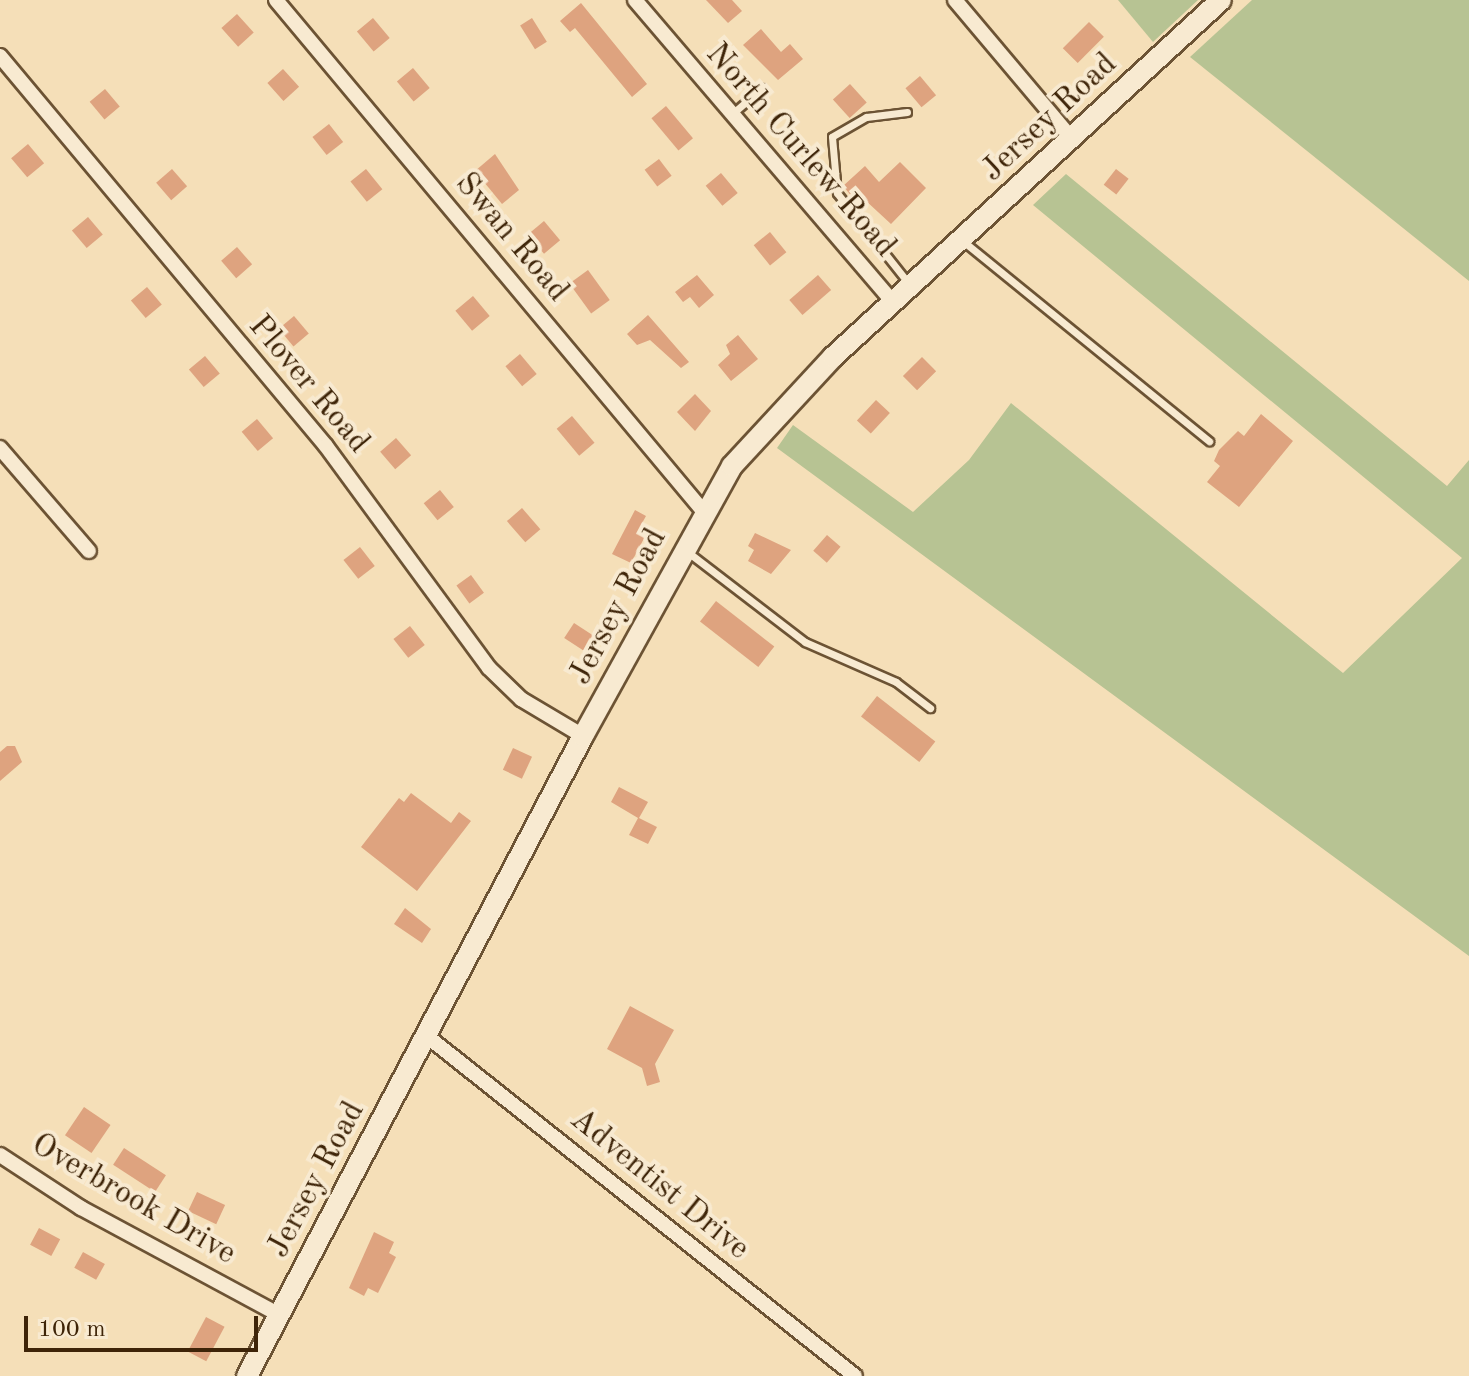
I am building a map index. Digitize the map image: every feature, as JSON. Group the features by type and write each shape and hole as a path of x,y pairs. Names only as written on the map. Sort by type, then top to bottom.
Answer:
{"street":[{"name":"Swan Road","path":"276,0 704,512"},
{"name":"North Curlew Road","path":"635,0 892,301"},
{"path":"955,0 1073,140"},
{"name":"Jersey Road","path":"247,1376 704,512 760,431 892,301 1073,140 1221,0"},
{"name":"Plover Road","path":"0,56 326,446 489,668 521,699 583,736"},
{"path":"0,448 89,551"},
{"name":"Adventist Drive","path":"428,1037 855,1376"},
{"name":"Overbrook Drive","path":"0,1155 81,1208 280,1315"}],"lane":[{"path":"731,114 762,88"},
{"path":"907,112 866,117 832,137 837,193 910,286"},
{"path":"962,240 1209,441"},
{"path":"684,549 805,642 896,682 930,708"}],"green space":[{"path":"1118,0 1198,0 1153,42"},
{"path":"1252,0 1469,0 1469,281 1190,57"},
{"path":"1066,174 1447,486 1469,460 1469,956 777,448 793,425 913,512 969,460 1011,403 1343,673 1462,558 1033,205"}],"building":[{"path":"706,0 732,0 742,11 728,23"},
{"path":"581,3 647,84 632,97 575,28 570,32 560,21"},
{"path":"237,14 254,33 238,47 221,28"},
{"path":"373,18 390,38 374,51 357,31"},
{"path":"532,18 547,42 535,49 520,25"},
{"path":"1089,22 1104,37 1078,63 1063,48"},
{"path":"761,29 781,52 790,44 803,59 778,80 743,45"},
{"path":"413,68 430,88 414,101 397,81"},
{"path":"283,69 299,87 283,101 267,83"},
{"path":"920,76 936,95 922,107 905,88"},
{"path":"850,84 867,103 850,118 833,99"},
{"path":"105,89 120,107 104,119 90,102"},
{"path":"666,106 693,138 678,150 651,118"},
{"path":"329,124 343,142 327,155 312,137"},
{"path":"28,144 44,163 27,177 11,158"},
{"path":"495,154 519,190 502,204 475,171"},
{"path":"659,159 672,176 657,187 645,170"},
{"path":"900,162 926,188 891,224 865,200 859,205 843,186 865,166 879,182"},
{"path":"172,169 187,186 171,200 156,183"},
{"path":"366,169 382,189 367,202 350,182"},
{"path":"1116,169 1129,179 1116,195 1104,185"},
{"path":"721,173 738,193 722,206 706,186"},
{"path":"88,217 103,235 87,248 72,230"},
{"path":"544,221 560,240 544,254 528,234"},
{"path":"770,232 786,252 770,265 754,245"},
{"path":"237,247 252,264 236,278 221,261"},
{"path":"588,270 610,300 591,313 569,284"},
{"path":"697,275 714,295 699,308 690,297 683,302 675,292"},
{"path":"818,275 831,290 802,315 789,300"},
{"path":"147,287 162,305 146,318 131,300"},
{"path":"473,296 490,316 472,331 455,311"},
{"path":"648,315 689,362 681,368 650,340 637,345 627,334"},
{"path":"294,316 309,334 293,346 279,329"},
{"path":"738,335 758,359 731,381 718,365 730,354 726,345"},
{"path":"520,354 537,374 522,386 505,366"},
{"path":"205,356 220,374 204,387 189,369"},
{"path":"922,357 936,371 917,390 903,376"},
{"path":"695,394 711,411 695,431 677,412"},
{"path":"876,400 890,413 871,433 857,420"},
{"path":"1261,414 1293,441 1239,507 1207,482 1220,466 1214,461 1219,450 1238,431 1244,436"},
{"path":"572,416 594,443 579,456 557,429"},
{"path":"257,419 273,438 258,451 242,432"},
{"path":"396,438 411,455 395,469 380,452"},
{"path":"440,490 454,507 438,520 424,503"},
{"path":"522,508 540,529 525,542 507,521"},
{"path":"635,510 646,516 641,525 649,529 631,563 612,554"},
{"path":"755,533 791,550 771,574 748,561 754,550 748,546"},
{"path":"827,535 841,547 827,563 813,551"},
{"path":"360,547 375,566 358,579 343,560"},
{"path":"471,575 484,593 469,603 456,586"},
{"path":"716,601 774,647 758,667 700,621"},
{"path":"574,623 602,641 592,656 564,638"},
{"path":"410,626 425,645 408,658 393,639"},
{"path":"877,696 935,742 919,762 861,716"},
{"path":"7,746 15,746 22,762 0,781 0,752"},
{"path":"513,748 532,757 522,779 503,770"},
{"path":"619,787 648,802 639,818 657,827 648,844 629,835 638,818 611,802"},
{"path":"411,793 451,823 459,812 471,821 417,891 361,847 399,798 404,802"},
{"path":"405,908 431,929 422,943 394,924"},
{"path":"630,1006 674,1030 655,1064 660,1082 647,1086 642,1068 607,1049"},
{"path":"84,1107 111,1125 92,1153 65,1135"},
{"path":"124,1148 166,1175 155,1192 113,1165"},
{"path":"197,1192 225,1205 216,1224 188,1211"},
{"path":"39,1228 60,1239 51,1256 30,1245"},
{"path":"374,1232 394,1242 389,1253 396,1257 378,1293 368,1288 364,1296 349,1288"},
{"path":"83,1252 105,1264 96,1280 74,1268"},
{"path":"206,1317 225,1327 206,1361 188,1351"}]}
